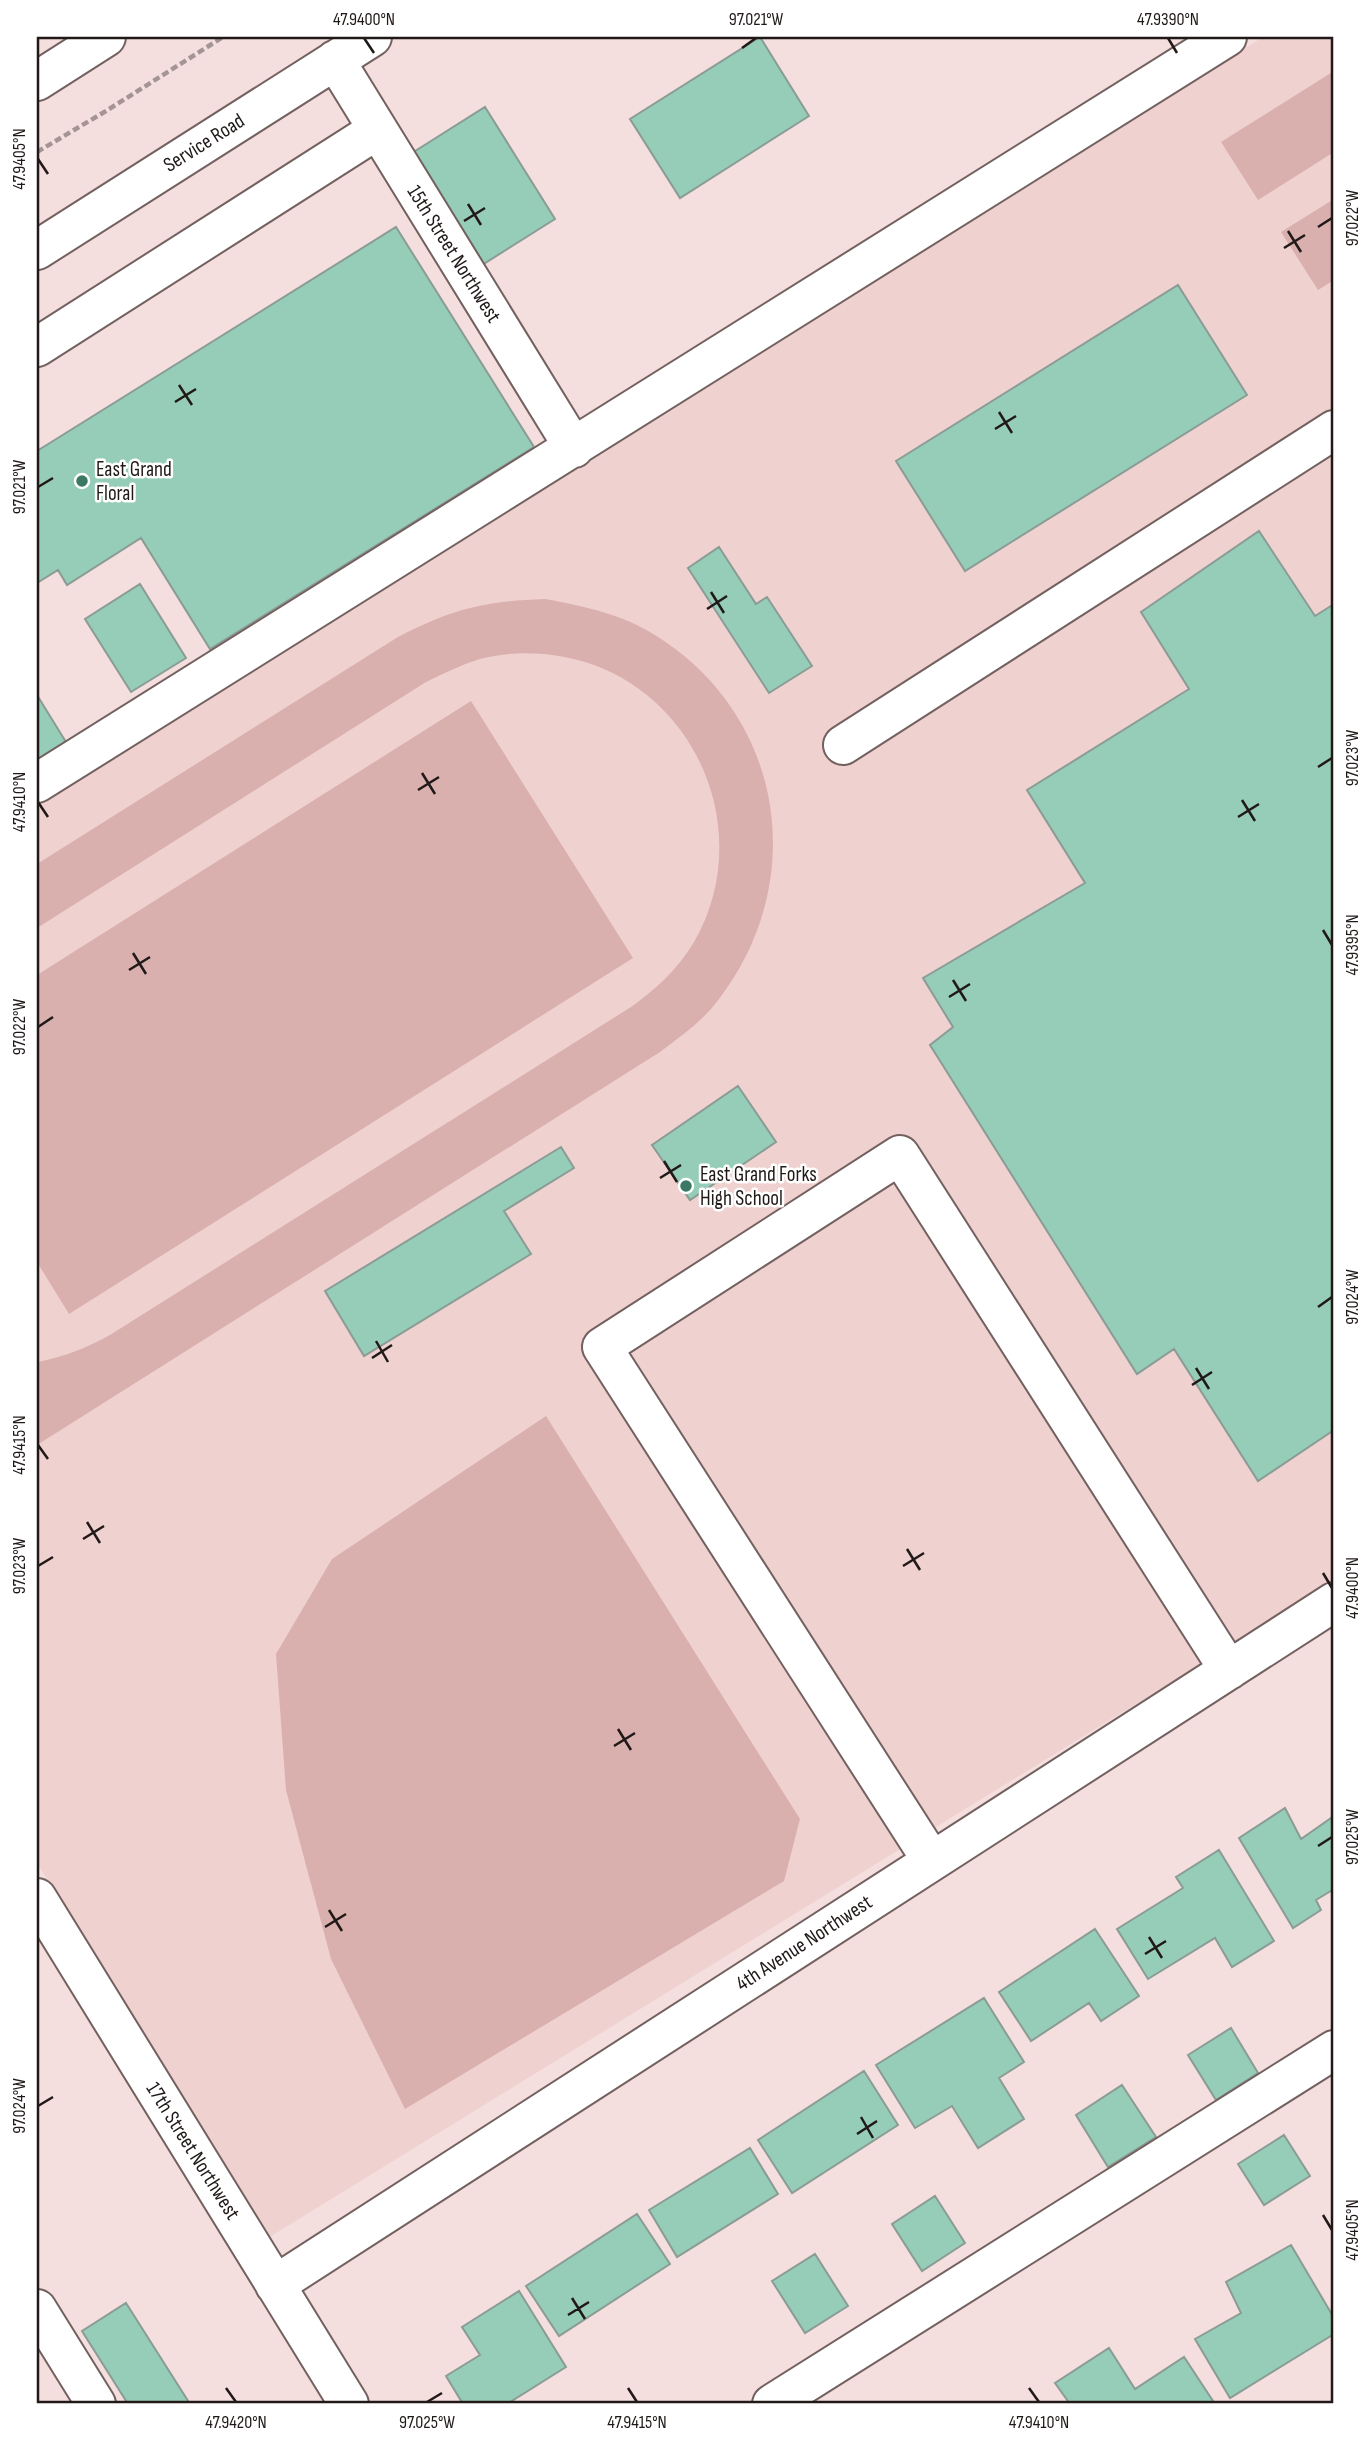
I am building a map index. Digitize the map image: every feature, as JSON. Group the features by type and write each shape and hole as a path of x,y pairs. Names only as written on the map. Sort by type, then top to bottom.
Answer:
{"street":[{"path":"37,81 106,37"},
{"name":"Service Road","path":"37,250 372,37"},
{"path":"37,783 1227,37"},
{"name":"15th Street Northwest","path":"335,60 574,448"},
{"path":"37,347 377,130"},
{"path":"843,745 1334,430"},
{"path":"932,1861 602,1347 900,1154 1229,1670"},
{"name":"4th Avenue Northwest","path":"275,2285 1334,1602"},
{"name":"17th Street Northwest","path":"37,1898 349,2404"},
{"path":"772,2404 1334,2050"},
{"path":"37,2309 96,2404"}],"path":[{"path":"37,152 223,37"}],"shaded area":[{"name":"East Grand Forks High School","path":"1263,37 1334,37 1334,1582 268,2238 37,1863 37,791"},
{"path":"1334,71 1334,152 1258,200 1221,142"},
{"path":"1334,199 1334,280 1318,290 1281,232"},
{"path":"545,599 616,616 655,635 699,669 732,709 756,754 769,802 773,853 766,903 748,952 713,1007 660,1052 37,1445 37,1362 75,1352 110,1335 631,1007 666,978 694,942 712,901 719,859 717,817 706,776 687,739 660,706 625,680 585,662 532,653 480,659 426,682 37,928 37,864 398,637 469,608"},
{"path":"471,701 633,958 69,1314 37,1262 37,975"},
{"path":"546,1416 800,1819 784,1881 405,2109 331,1959 286,1790 276,1654 332,1559"}],"building":[{"path":"760,37 809,116 680,198 630,119"},
{"path":"485,107 555,219 482,265 412,153"},
{"path":"396,227 534,447 210,649 141,538 67,585 58,570 37,583 37,451"},
{"path":"1178,285 1247,395 965,571 896,461"},
{"path":"1259,531 1315,616 1334,604 1334,1430 1258,1481 1174,1349 1137,1374 930,1045 953,1027 923,978 1085,883 1027,790 1189,689 1141,612"},
{"path":"719,547 756,604 767,597 812,666 769,693 688,568"},
{"path":"140,584 186,658 131,692 85,619"},
{"path":"37,695 69,747 37,767"},
{"path":"738,1086 776,1142 690,1200 652,1145"},
{"path":"561,1147 574,1168 504,1211 531,1254 364,1356 325,1291"},
{"path":"1285,1808 1301,1839 1334,1816 1334,1889 1316,1900 1321,1910 1293,1928 1239,1838"},
{"path":"1219,1850 1274,1941 1232,1967 1215,1938 1148,1979 1117,1929 1183,1888 1176,1877"},
{"path":"1095,1929 1139,1996 1101,2021 1089,2003 1031,2041 999,1992"},
{"path":"984,1998 1024,2062 999,2078 1024,2119 978,2148 952,2106 915,2128 876,2065"},
{"path":"1231,2028 1258,2073 1216,2100 1188,2055"},
{"path":"864,2071 898,2125 792,2193 758,2140"},
{"path":"1122,2085 1156,2137 1108,2167 1076,2115"},
{"path":"1284,2135 1310,2176 1264,2205 1238,2164"},
{"path":"750,2148 778,2194 677,2257 649,2210"},
{"path":"935,2196 965,2243 922,2271 892,2224"},
{"path":"637,2214 670,2264 559,2336 526,2286"},
{"path":"1291,2245 1334,2318 1334,2334 1230,2398 1195,2339 1241,2313 1226,2282"},
{"path":"815,2254 848,2306 805,2333 772,2281"},
{"path":"519,2291 566,2367 507,2404 463,2404 446,2376 480,2355 462,2327"},
{"path":"126,2303 190,2404 128,2404 82,2331"},
{"path":"1109,2348 1135,2389 1184,2357 1215,2404 1070,2404 1055,2383"}],"place":[{"name":"East Grand Floral","path":"82,481"},
{"name":"East Grand Forks High School","path":"686,1186"}]}
